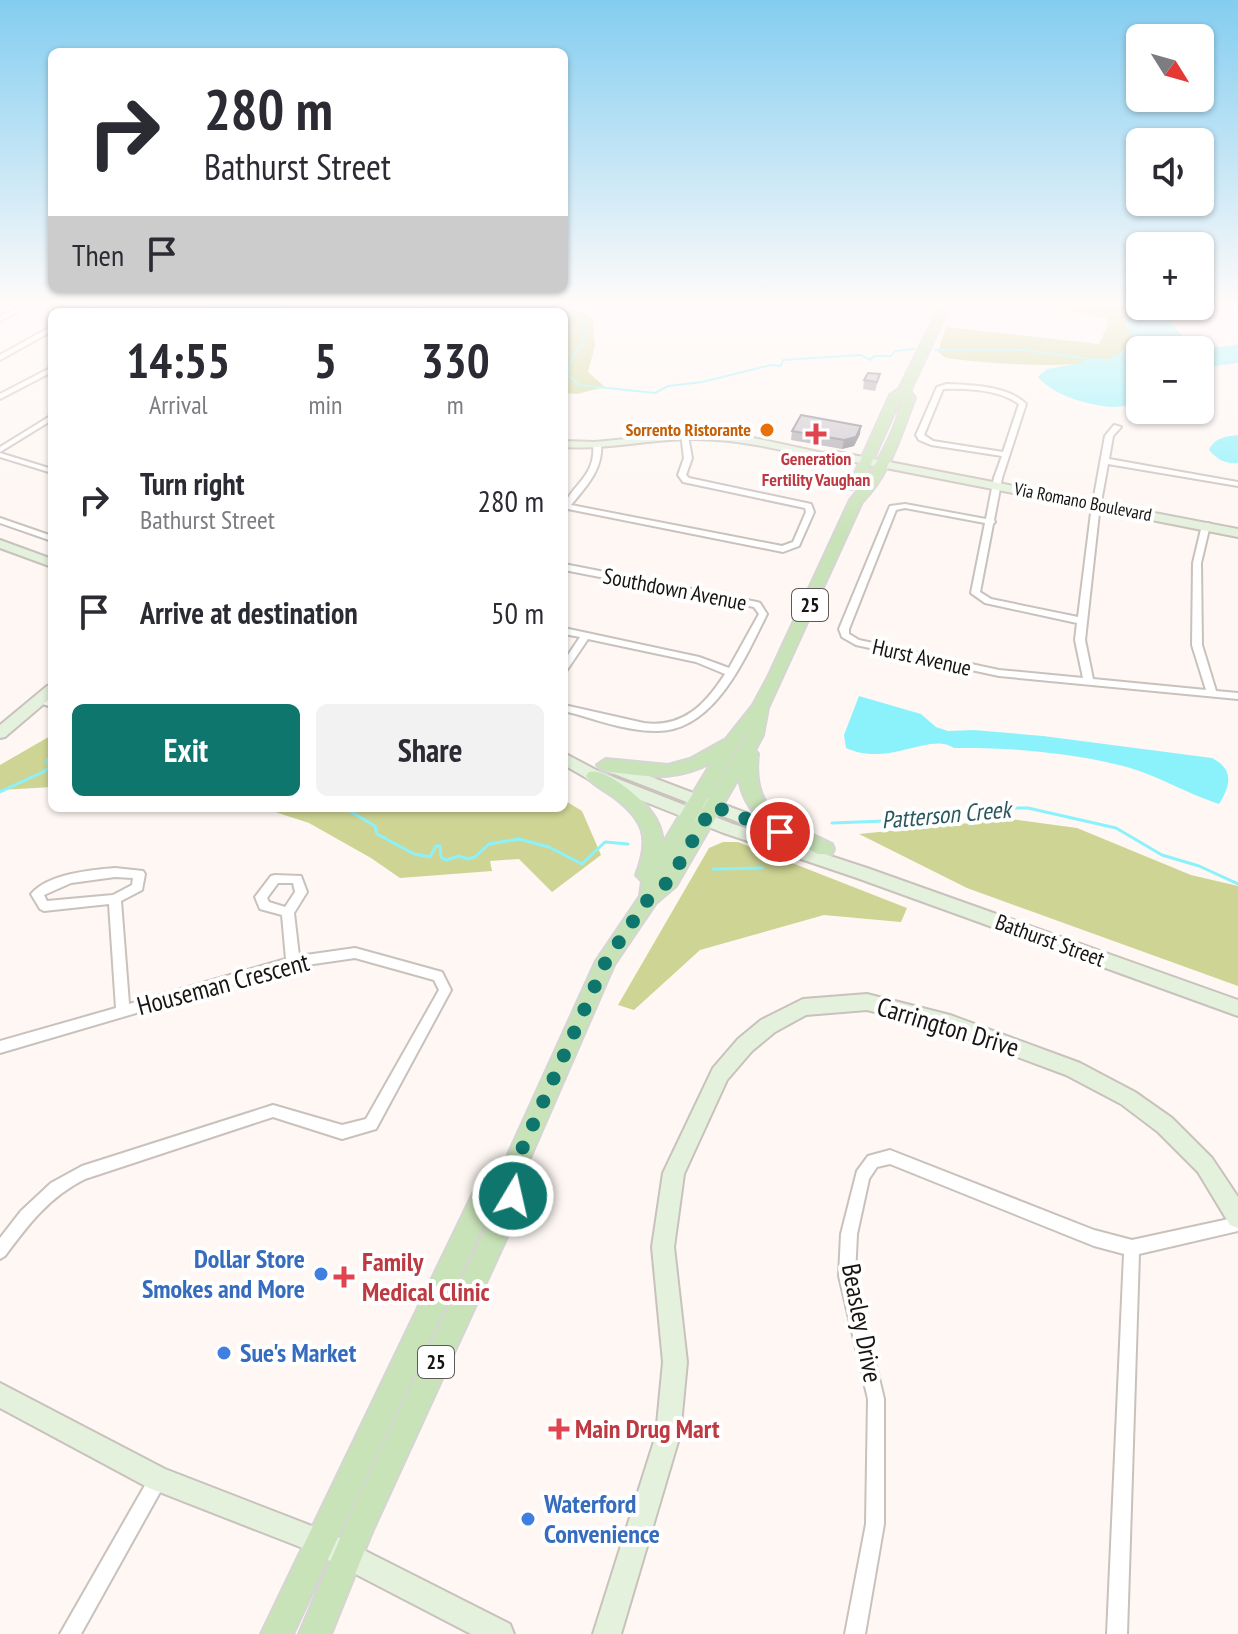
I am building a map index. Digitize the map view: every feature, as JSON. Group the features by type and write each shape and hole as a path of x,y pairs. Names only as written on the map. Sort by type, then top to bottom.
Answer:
{"main road":[{"name":"25","path":"315,1634 513,1196 514,1167 606,961 649,898 669,881 702,810 746,736 798,631 856,500 864,494 872,464 909,398 904,391 909,380"},
{"path":"601,770 662,773 685,770 746,736"},
{"path":"746,736 746,790 751,798 769,818 825,849"},
{"path":"601,770 649,817 655,843 622,938"},
{"name":"25","path":"277,1634 486,1193 514,1167"}],"street":[{"path":"0,397 31,380"},
{"path":"1005,454 931,443 921,437 940,387 952,386 1020,398 1023,404 996,486 991,522 974,587 976,595 988,601 1082,621"},
{"path":"0,452 48,420"},
{"path":"1089,682 1081,650 1082,621 1109,436 1117,427"},
{"path":"568,509 783,549 796,544 810,512 808,506 686,480 682,475 688,458 684,436"},
{"name":"Via Romano Boulevard","path":"568,444 597,445 684,436 736,439 1238,533"},
{"path":"568,504 596,465 600,456 597,445"},
{"path":"0,452 48,470"},
{"path":"1105,461 1238,484"},
{"name":"Hurst Avenue","path":"991,522 905,506 892,508 844,629 845,635 856,642 988,671 1238,696"},
{"path":"0,520 48,538"},
{"path":"1206,525 1197,563 1197,645 1212,693"},
{"path":"0,544 48,562"},
{"name":"Southdown Avenue","path":"568,568 757,605 763,614 732,673 691,721 656,728 568,709"},
{"path":"568,632 699,660 732,673"},
{"path":"568,662 585,637"},
{"path":"0,733 46,702"},
{"name":"Bathurst Street","path":"568,759 702,810 819,861 861,873 1238,1008"},
{"name":"Bathurst Street","path":"702,810 825,849 861,873"},
{"path":"125,870 139,874 138,887 115,899 44,906 37,894 49,883 125,870"},
{"path":"115,899 123,1011"},
{"path":"288,912 293,962"},
{"name":"Houseman Crescent","path":"0,1047 293,962 355,953 438,976 445,990 371,1124 342,1132 273,1111 82,1173 57,1184 29,1213 0,1251"},
{"name":"Carrington Drive","path":"607,1634 668,1435 675,1362 663,1247 674,1173 720,1074 745,1045 768,1026 803,1007 867,1002 943,1021 1073,1069 1128,1098 1165,1125 1205,1165 1238,1217"},
{"name":"Beasley Drive","path":"855,1634 875,1524 876,1399 847,1276 849,1234 862,1176 873,1161 890,1157 1094,1238 1132,1248 1238,1224"},
{"path":"1117,1634 1132,1248"},
{"path":"0,1395 158,1479 321,1542 500,1634"},
{"path":"70,1634 158,1479"}],"green space":[{"path":"568,380 597,380 605,387 568,393"},
{"path":"48,737 48,787 0,790 0,765"},
{"path":"568,802 582,811 601,855 552,892 519,859 490,861 492,871 400,878 309,823 275,812 568,812"},
{"path":"1010,819 1077,828 1191,875 1238,886 1238,986 967,888 859,834"},
{"path":"723,842 738,842 907,908 901,922 824,915 700,950 634,1010 618,1005 709,848"}],"water":[{"path":"1041,380 1126,380 1126,406 1094,405 1053,390"},
{"path":"1238,435 1238,463 1222,461 1209,450 1217,440"},
{"path":"859,696 921,714 936,727 948,731 1043,736 1212,758 1224,767 1228,784 1219,804 1138,770 1064,755 954,748 944,744 878,754 862,753 846,748 844,735"}],"building":[{"path":"801,415 861,426 856,437 844,440 792,431"}],"waterway":[{"path":"574,380 579,385 655,393 668,386 709,380"},
{"name":"Patterson Creek","path":"48,759 48,764"},
{"name":"Patterson Creek","path":"0,792 48,769"},
{"name":"Patterson Creek","path":"832,823 912,820 935,814 961,818 981,815 991,808 1028,808 1116,828 1162,855 1199,866 1238,884"},
{"name":"Patterson Creek","path":"352,812 375,826 377,834 414,854 430,857 436,846 440,846 441,857 446,860 459,856 468,859 475,857 489,844 519,839 549,847 582,864 605,842 628,844"},
{"name":"Patterson Creek","path":"713,869 763,868"}],"place":[{"name":"Sorrento Ristorante","path":"767,430"},
{"name":"Generation Fertility Vaughan","path":"816,434"},
{"name":"Dollar Store Smokes and More","path":"321,1274"},
{"name":"Family Medical Clinic","path":"344,1277"},
{"name":"Sue's Market","path":"224,1353"},
{"name":"Main Drug Mart","path":"559,1429"},
{"name":"Waterford Convenience","path":"528,1519"}],"route":[{"path":"513,1196 514,1167 606,961 649,898 669,881 713,806 780,832"}]}
